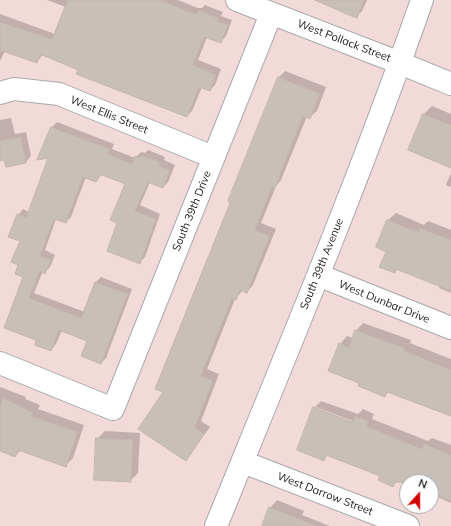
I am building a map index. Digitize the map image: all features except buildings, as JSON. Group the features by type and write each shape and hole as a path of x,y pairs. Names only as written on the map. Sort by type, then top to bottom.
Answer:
{"street":[{"name":"West Pollack Street","path":"237,0 400,62 451,84"},
{"name":"South 39th Avenue","path":"216,526 318,276 400,62 422,0"},
{"name":"South 39th Drive","path":"0,363 113,409 271,14"},
{"name":"West Ellis Street","path":"0,93 14,89 59,94 214,157"},
{"name":"West Dunbar Drive","path":"318,276 451,328"},
{"name":"West Darrow Street","path":"243,462 408,526"}],"shaded area":[{"path":"0,0 451,0 451,526 0,526"}]}
